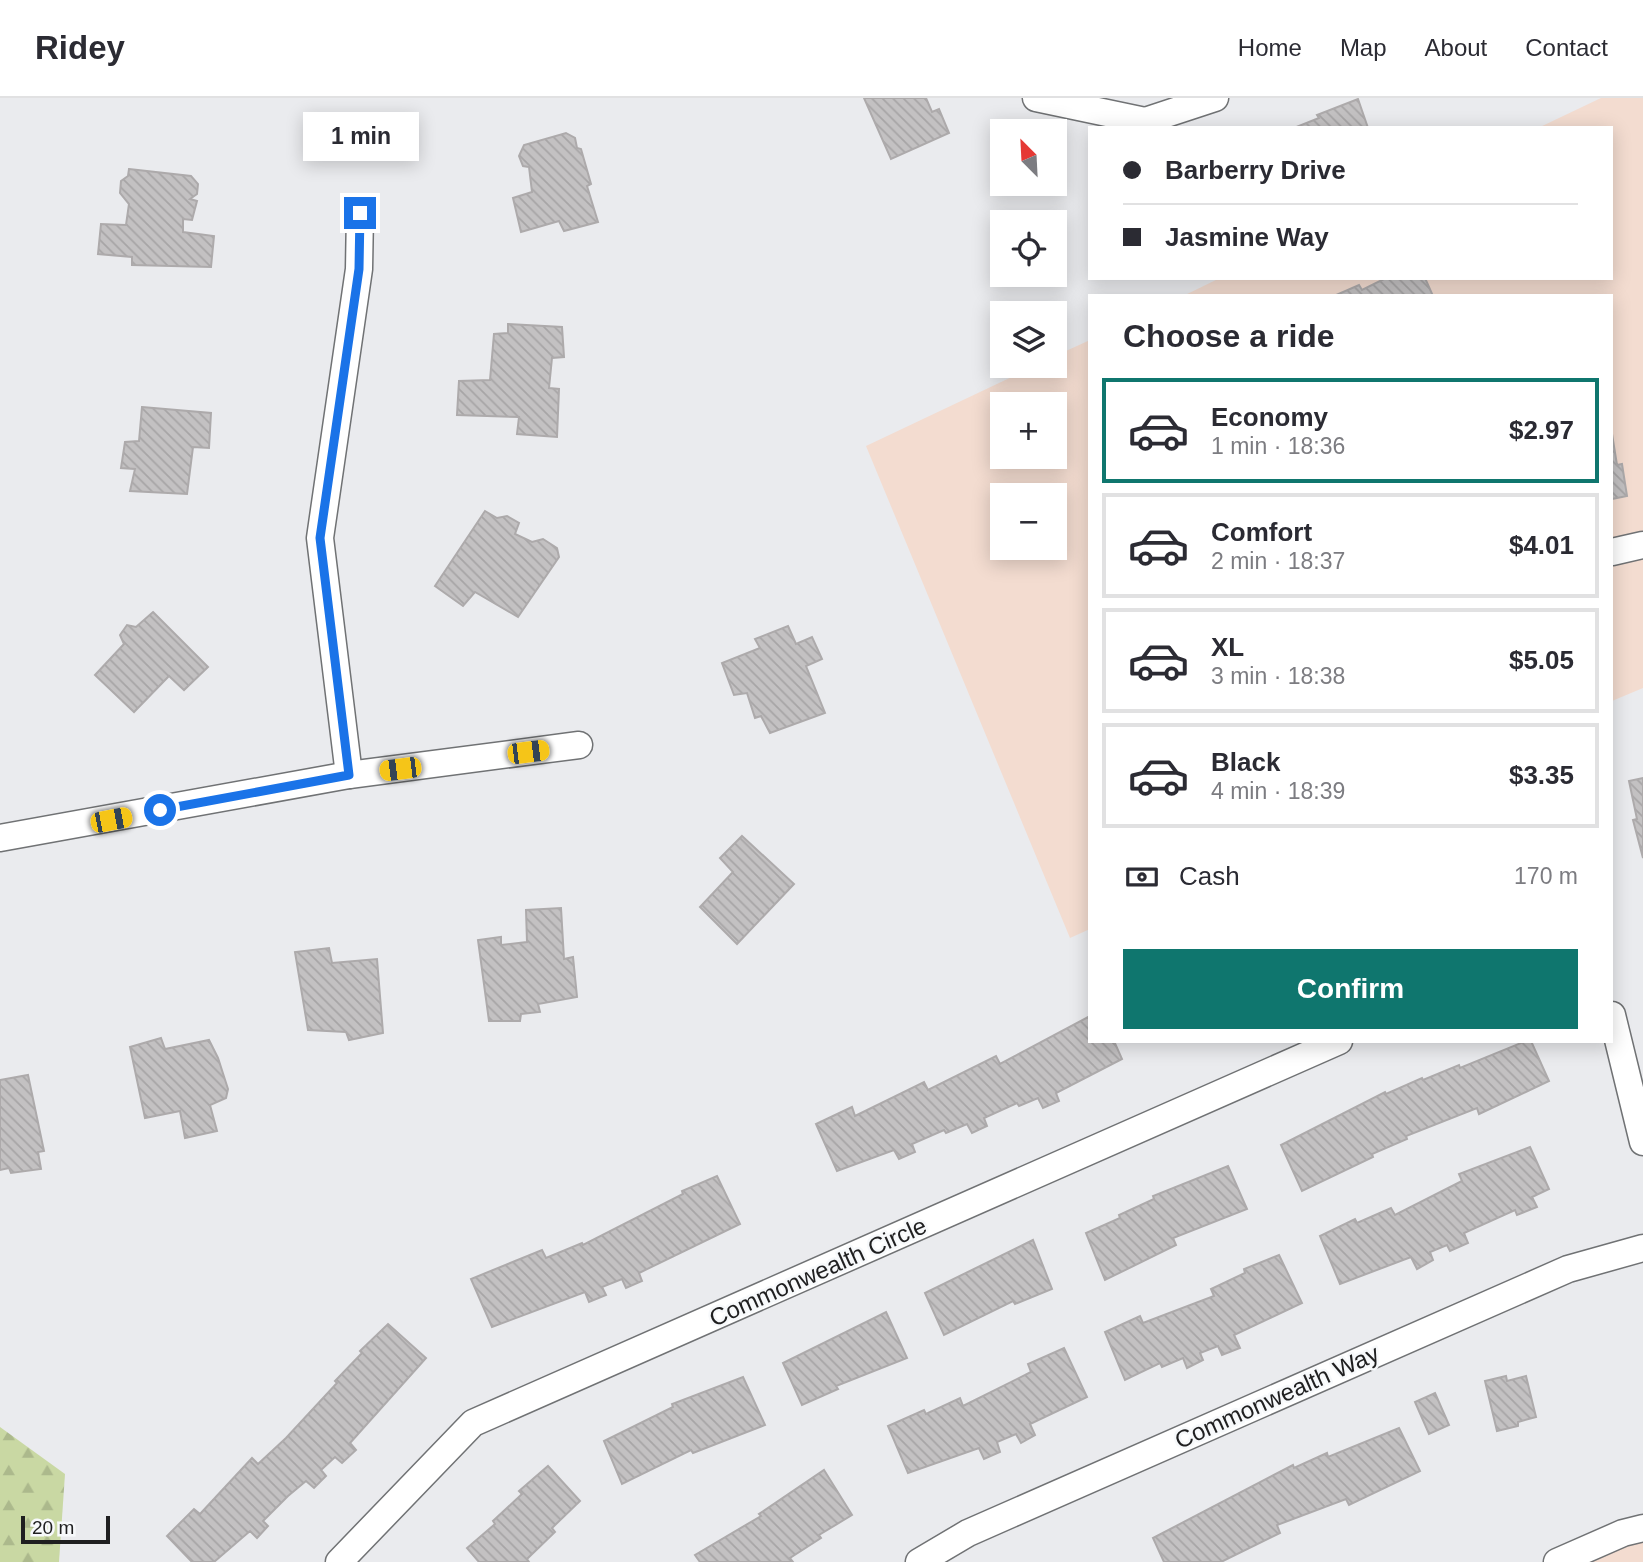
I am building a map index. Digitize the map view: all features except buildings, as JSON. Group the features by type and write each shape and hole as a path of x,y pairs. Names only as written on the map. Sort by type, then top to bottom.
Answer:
{"street":[{"path":"1036,98 1145,121 1215,98"},
{"path":"349,775 320,538 359,269 360,213"},
{"path":"1613,552 1643,545"},
{"path":"0,838 349,775 579,745"},
{"path":"1613,1019 1643,1142"},
{"name":"Commonwealth Circle","path":"339,1562 473,1423 1334,1043"},
{"name":"Commonwealth Way","path":"919,1562 968,1533 1568,1269 1643,1248"},
{"path":"1557,1562 1623,1533 1643,1528"}],"shaded area":[{"path":"1601,98 1643,98 1643,688 1613,701 1613,294 1187,294 1216,280 1613,280 1613,126 1542,126"},
{"path":"1088,341 1088,930 1070,938 866,446 1010,378 1067,378 1067,351"},
{"path":"1643,1523 1643,1562 1566,1562"}],"green space":[{"path":"0,1427 65,1474 59,1562 0,1562"}],"route":[{"path":"160,810 349,775 331,607 320,538 359,269 360,213"}]}
